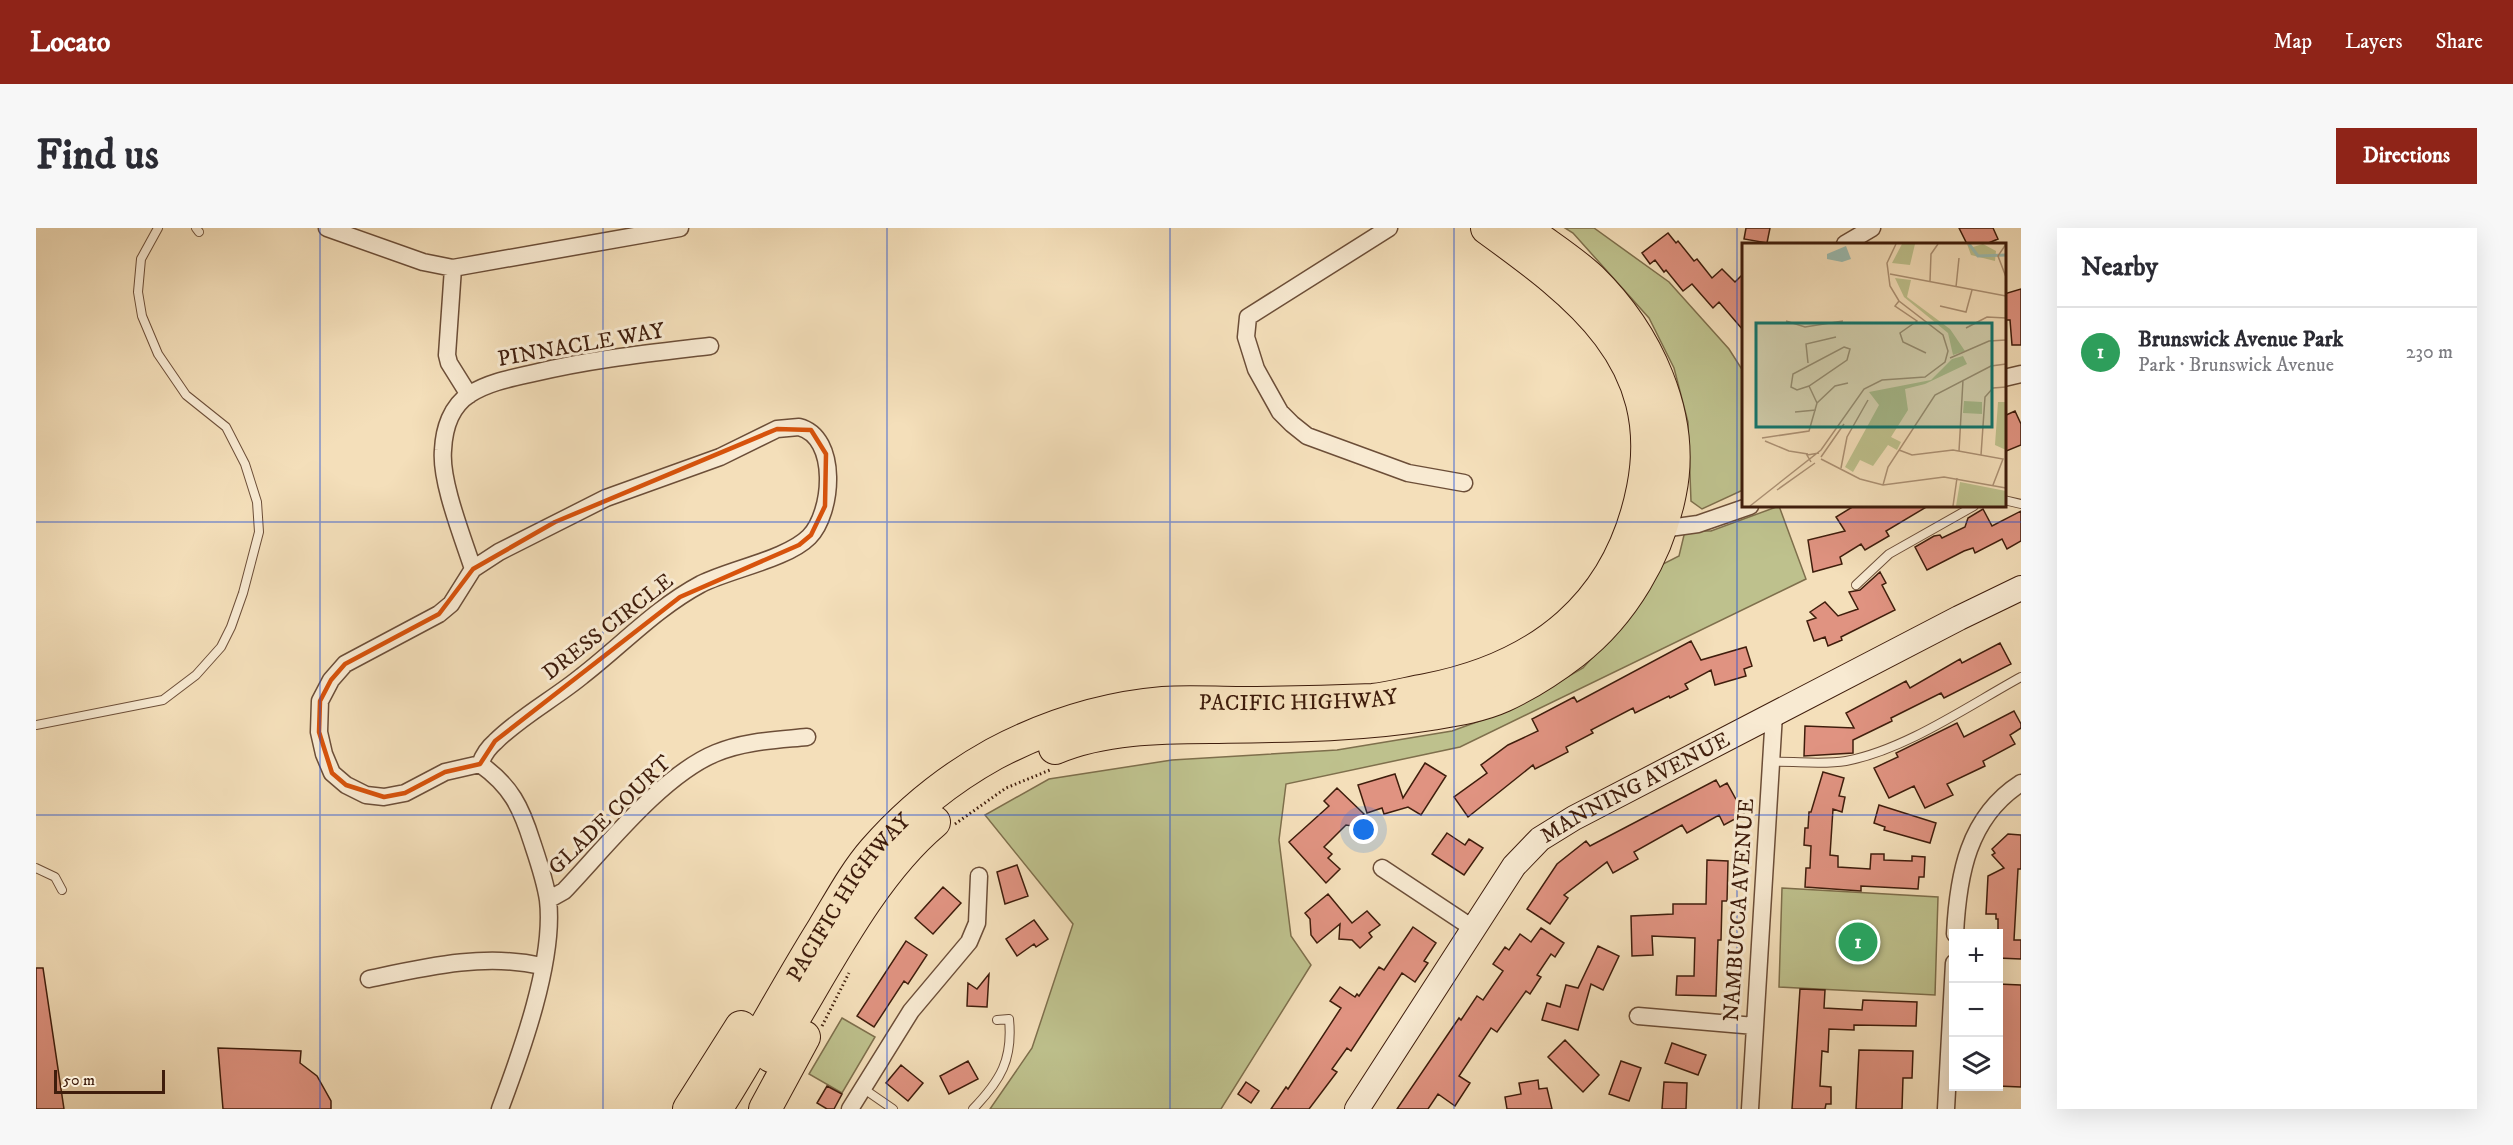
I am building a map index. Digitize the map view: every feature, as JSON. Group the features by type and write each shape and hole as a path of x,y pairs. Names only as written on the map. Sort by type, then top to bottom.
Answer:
{"highway":[{"name":"PACIFIC HIGHWAY","path":"716,1109 805,958 872,854 902,822 943,786 990,756 1038,732 1099,713 1165,703 1377,699 1453,685 1508,665 1552,640 1595,598 1621,557 1639,509 1648,463 1644,416 1632,371 1609,332 1581,302 1539,266 1486,228"},
{"name":"PACIFIC HIGHWAY","path":"737,1109 814,1014 861,909 914,838 955,804 1001,774 1059,746 1114,733 1180,727 1332,725 1393,720 1461,709 1501,697 1550,671 1596,635 1632,588 1662,529 1672,482 1671,427 1656,370 1632,328 1591,279 1524,228"},
{"path":"689,1109 769,983 805,958"},
{"path":"765,1109 814,1014"}],"street":[{"path":"327,228 423,262 453,268 680,228"},
{"path":"1389,228 1248,317 1246,337 1248,346 1256,369 1274,403 1292,424 1307,436 1408,473 1464,483"},
{"path":"1847,243 1872,228"},
{"path":"453,268 447,355 449,363 469,395"},
{"name":"PINNACLE WAY","path":"473,569 453,505 442,452 446,430 454,409 469,395 497,381 615,357 710,346"},
{"path":"2006,378 2021,375"},
{"name":"DRESS CIRCLE","path":"799,427 811,430 826,453 825,506 811,535 799,545 702,584 655,614 582,676 495,741 480,764 446,772 405,793 384,797 366,795 346,785 332,773 324,754 319,732 320,701 331,680 345,664 439,614 452,604 473,569 555,522 606,498 720,457 777,429 799,427"},
{"path":"1662,529 1698,524 1747,507"},
{"name":"MANNING AVENUE","path":"1357,1109 1514,866 1540,839 1584,812 2021,588"},
{"name":"NAMBUCCA AVENUE","path":"1750,1109 1774,714"},
{"name":"GLADE COURT","path":"548,900 564,891 662,790 702,760 744,745 807,737"},
{"path":"480,764 506,784 524,815 548,900 548,925 542,966 522,1045 500,1109"},
{"path":"1955,929 1958,887 1964,857 1986,814 2021,783"},
{"path":"1382,868 1474,929"},
{"path":"850,1109 911,1011 969,942 977,923 978,876"},
{"path":"369,979 472,961 502,960 542,966"},
{"path":"1946,1109 1952,983"},
{"path":"1638,1016 1755,1026"}],"lane":[{"path":"36,724 163,700 196,675 221,647 231,627 243,593 259,532 257,502 245,464 226,427 186,395 158,354 142,316 138,292 141,259 158,228"},
{"path":"2006,500 2021,504"},
{"path":"1856,585 1889,554 1972,507"},
{"path":"1772,762 1843,761 1870,755 1919,733 2021,677"},
{"path":"36,868 55,877 62,890"},
{"path":"973,1109 1000,1076 1012,1046 1009,1019 997,1020"},
{"path":"864,1089 893,1109"}],"path":[{"path":"950,829 1006,788 1059,766"},
{"path":"814,1014 851,968"}],"highlighted area":[{"path":"777,429 811,430 826,454 825,506 811,535 799,545 680,597 495,741 480,764 445,772 405,793 384,797 346,785 332,773 319,732 320,701 331,680 345,664 439,614 473,569 555,522"}],"green space":[{"path":"1565,228 1594,228 1669,282 1729,349 1742,369 1742,490 1702,509 1691,501 1688,422 1674,368 1649,318 1573,233"},
{"path":"1779,507 1806,579 1460,747 1286,784 1279,840 1291,936 1311,965 1221,1109 990,1109 1032,1048 1073,924 985,815 1049,779 1172,760 1337,750 1452,731 1510,710 1583,668 1631,614 1661,565 1679,556 1685,531 1711,531"},
{"path":"1782,888 1938,897 1935,995 1779,987"},
{"path":"842,1018 875,1037 842,1093 809,1074"}],"building":[{"path":"1746,228 1770,228 1767,243 1744,239"},
{"path":"1959,228 1993,228 1998,239 1988,243 1966,243"},
{"path":"1668,233 1676,243 1678,241 1694,261 1697,259 1712,278 1722,269 1735,282 1742,275 1742,329 1719,302 1713,308 1692,284 1683,291 1666,270 1664,272 1655,260 1650,264 1642,253"},
{"path":"2021,289 2021,345 2012,345 2010,320 2006,320 2006,293"},
{"path":"2015,411 2021,424 2021,445 2006,451 2006,415"},
{"path":"1852,507 1926,507 1886,531 1889,536 1865,550 1861,544 1840,557 1842,564 1813,572 1808,540 1845,531 1836,517"},
{"path":"1983,509 1992,526 2021,511 2021,541 2007,549 2002,539 1975,553 1973,548 1964,551 1927,570 1915,547 1934,536 1940,535 1942,538 1965,527 1968,518"},
{"path":"1880,572 1886,583 1882,585 1895,610 1828,646 1825,637 1814,641 1807,621 1816,618 1810,612 1825,602 1838,616 1858,609 1849,592 1860,590"},
{"path":"1691,641 1701,660 1746,647 1752,666 1744,669 1746,676 1715,685 1711,670 1685,684 1688,689 1670,698 1669,696 1635,713 1633,708 1591,730 1593,733 1566,747 1568,752 1535,769 1533,765 1468,817 1454,797 1487,773 1481,765 1508,745 1538,731 1532,719 1574,697 1577,702"},
{"path":"2000,643 2011,664 1944,698 1941,693 1891,718 1892,721 1853,740 1853,753 1804,756 1805,726 1854,728 1846,713 1906,681 1910,688 1960,659 1962,663"},
{"path":"2014,711 2021,724 2021,728 2010,735 2015,744 1983,761 1985,766 1947,784 1953,795 1925,808 1914,786 1889,798 1874,768 1898,757 1896,753 1957,723 1964,737"},
{"path":"1425,763 1446,776 1421,815 1408,807 1384,814 1382,808 1367,813 1358,785 1395,774 1403,798"},
{"path":"1823,772 1844,778 1839,796 1845,797 1842,812 1833,809 1830,855 1838,856 1838,867 1870,869 1871,854 1884,854 1884,860 1912,861 1912,856 1925,857 1924,877 1919,877 1918,889 1861,886 1861,891 1805,887 1806,868 1810,868 1811,846 1804,845 1805,828 1808,828 1809,812 1811,812"},
{"path":"1716,780 1720,787 1727,783 1744,814 1724,825 1719,815 1687,833 1682,825 1634,852 1638,859 1613,873 1607,862 1564,895 1568,898 1550,924 1527,909 1557,864 1586,841 1590,846"},
{"path":"1337,788 1364,814 1352,826 1346,825 1324,847 1332,854 1328,858 1340,869 1326,883 1289,842 1329,806 1324,801"},
{"path":"1879,805 1936,823 1930,843 1884,830 1885,827 1874,823"},
{"path":"1447,833 1465,845 1469,839 1483,848 1464,875 1432,854"},
{"path":"2008,834 2021,835 2021,869 2018,869 2014,940 2021,940 2021,959 2003,958 2003,929 1998,929 1996,914 1986,914 1988,876 2004,868 1992,855 1995,853 1992,849"},
{"path":"1707,860 1728,861 1727,901 1722,901 1721,940 1718,940 1716,996 1676,995 1677,976 1694,976 1695,938 1652,936 1653,955 1632,956 1631,916 1673,914 1673,904 1706,904"},
{"path":"1017,865 1028,896 1005,904 997,872"},
{"path":"943,887 961,903 933,934 915,918"},
{"path":"1328,894 1352,923 1367,911 1380,925 1369,933 1372,937 1360,948 1352,940 1339,939 1340,924 1317,943 1311,935 1310,919 1305,913"},
{"path":"1034,920 1048,939 1036,947 1034,944 1017,956 1006,939"},
{"path":"1413,927 1436,943 1424,961 1428,963 1415,982 1402,973 1351,1051 1347,1048 1332,1069 1337,1072 1309,1109 1271,1109 1286,1087 1288,1089 1341,1008 1330,1001 1340,987 1355,997 1357,994 1359,996 1379,967 1384,970"},
{"path":"1541,928 1564,943 1555,957 1551,954 1537,975 1541,977 1530,994 1526,991 1497,1032 1491,1028 1459,1076 1470,1083 1455,1106 1438,1094 1428,1109 1397,1109 1459,1018 1461,1020 1477,996 1483,1000 1503,971 1493,964 1505,947 1509,950 1520,934 1531,942"},
{"path":"906,941 927,955 908,984 904,981 874,1027 857,1016"},
{"path":"1598,946 1619,956 1603,990 1591,984 1578,1030 1542,1020 1547,1003 1560,1007 1566,985 1578,988"},
{"path":"36,968 43,968 64,1109 36,1109"},
{"path":"989,974 987,1007 967,1006 968,983 977,989"},
{"path":"2003,984 2021,985 2021,1087 2003,1086"},
{"path":"1800,989 1825,990 1824,1008 1862,1010 1863,1000 1917,1002 1916,1026 1854,1025 1854,1030 1829,1029 1828,1052 1822,1051 1820,1086 1831,1087 1831,1104 1826,1104 1825,1109 1792,1109"},
{"path":"1565,1040 1599,1075 1583,1092 1548,1057"},
{"path":"1672,1043 1706,1055 1698,1075 1665,1063"},
{"path":"218,1048 301,1051 300,1063 317,1076 331,1101 331,1109 223,1109"},
{"path":"1859,1050 1913,1051 1912,1078 1903,1078 1902,1109 1856,1109"},
{"path":"968,1061 978,1079 949,1094 940,1076"},
{"path":"1621,1061 1641,1068 1629,1101 1609,1094"},
{"path":"901,1065 923,1083 908,1101 886,1083"},
{"path":"1538,1080 1539,1089 1547,1088 1552,1109 1507,1109 1505,1097 1521,1094 1519,1083"},
{"path":"1246,1082 1259,1091 1251,1103 1238,1094"},
{"path":"1664,1082 1687,1083 1686,1109 1662,1109"},
{"path":"827,1086 842,1094 834,1109 827,1109 817,1103"}],"place":[{"name":"Brunswick Avenue Park","path":"1858,942"}]}
